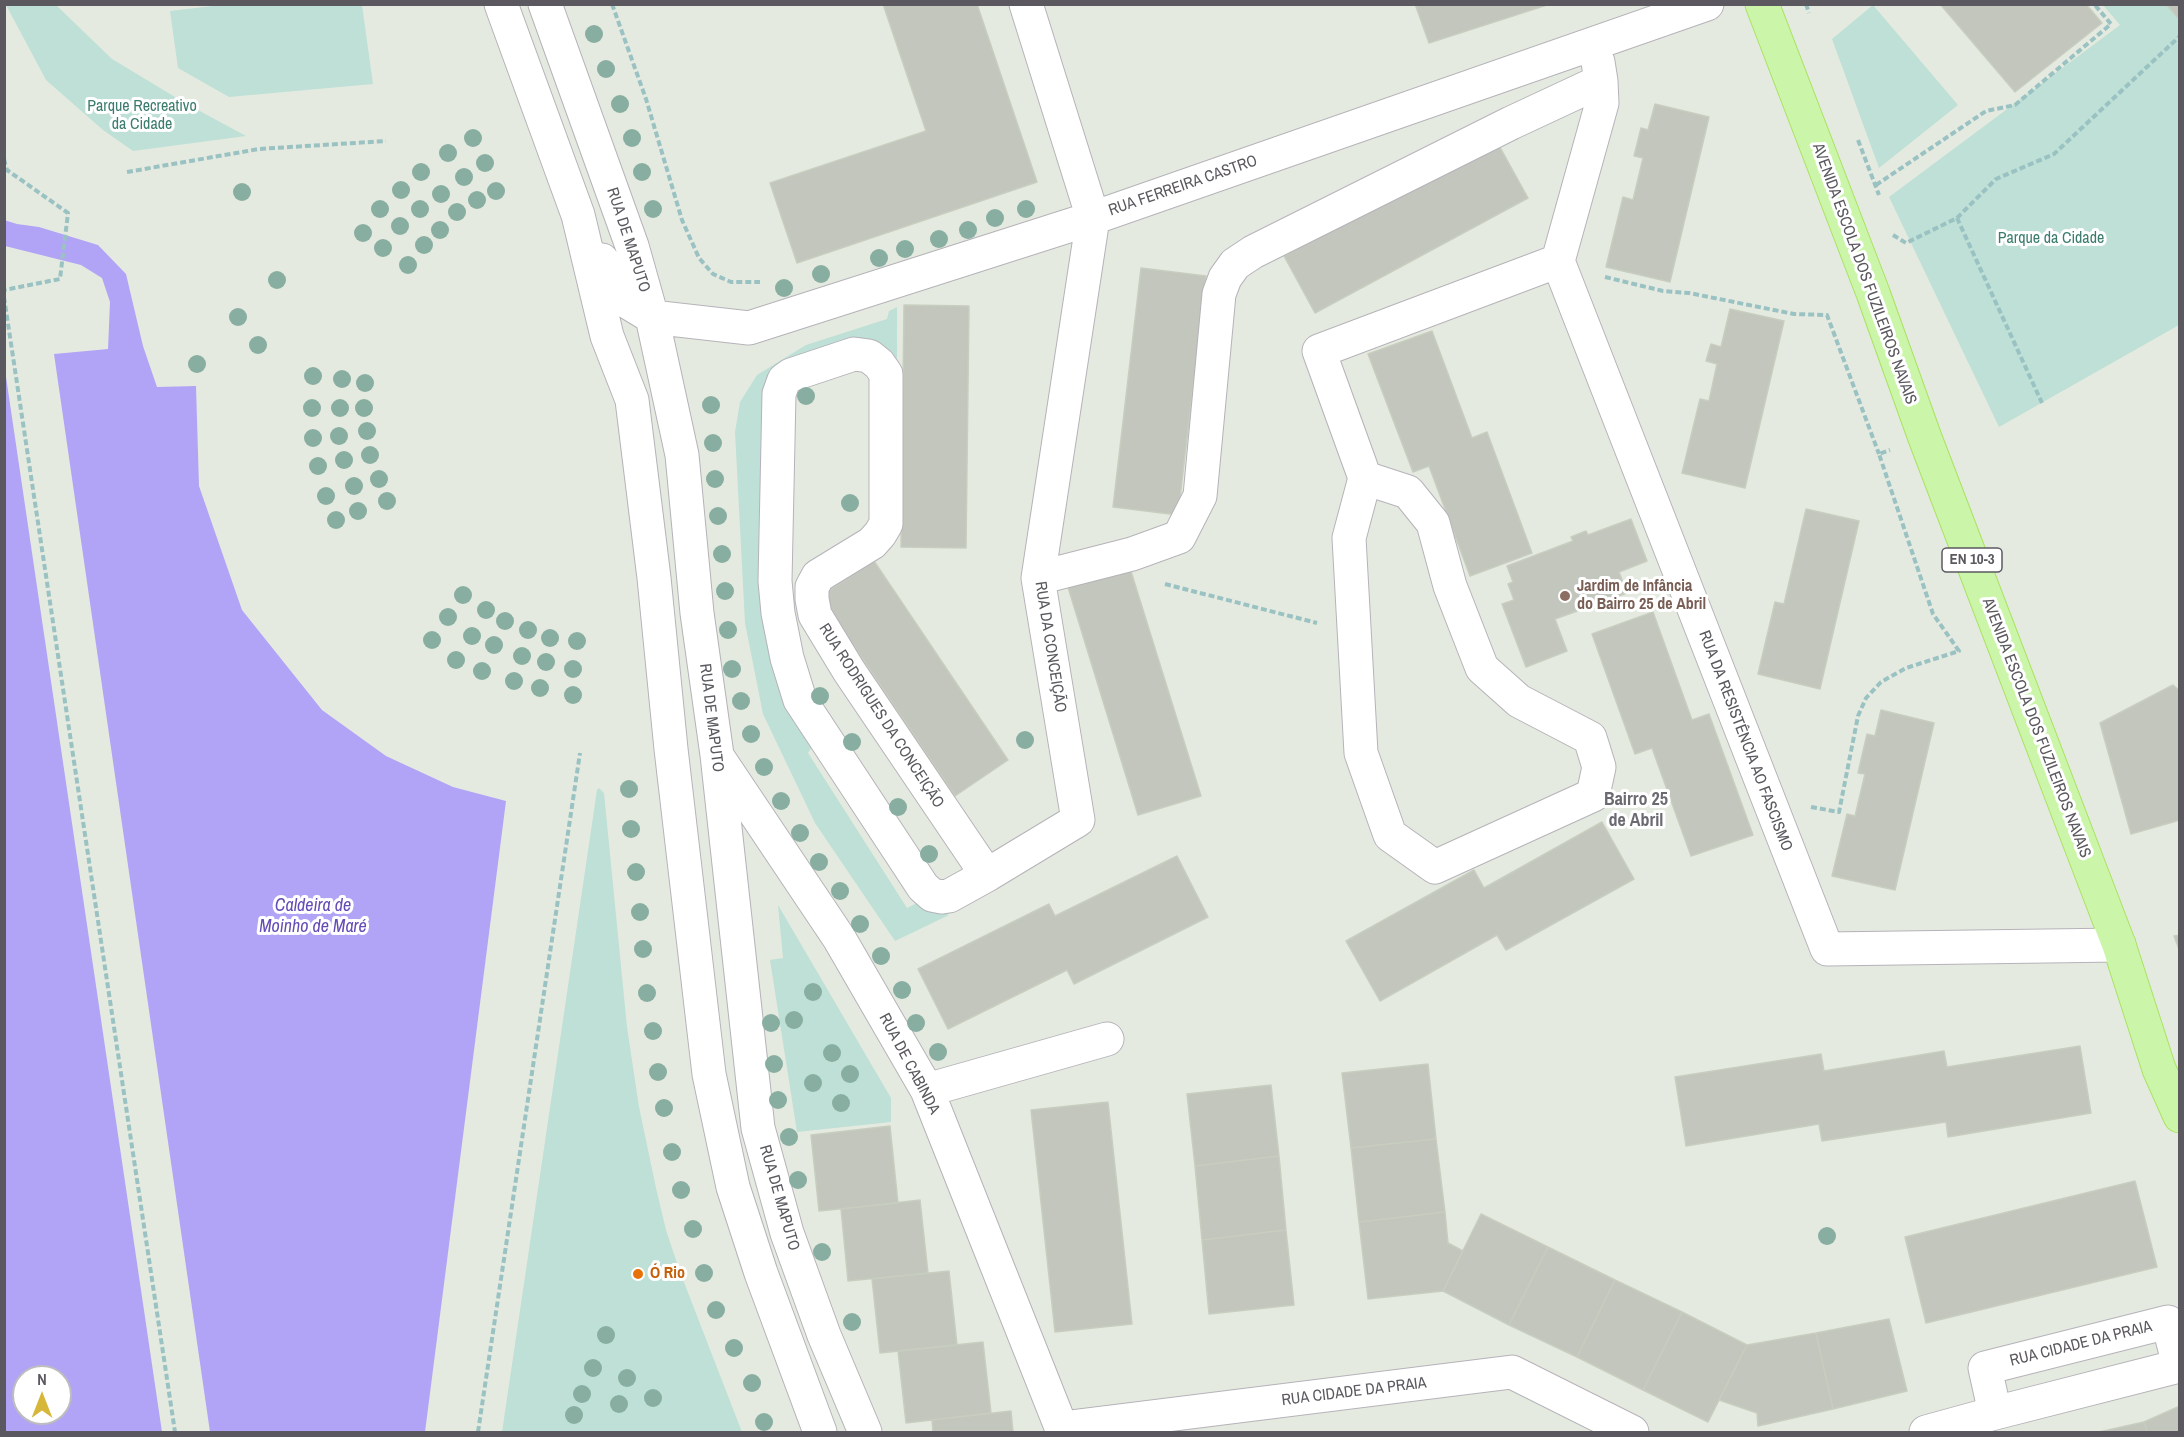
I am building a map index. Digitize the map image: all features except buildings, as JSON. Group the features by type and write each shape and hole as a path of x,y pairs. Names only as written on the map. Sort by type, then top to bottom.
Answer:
{"main road":[{"name":"AVENIDA ESCOLA DOS FUZILEIROS NAVAIS","path":"1762,4 2119,945 2159,1069 2180,1116"}],"street":[{"path":"501,4 579,216 607,336 632,400 709,1074 733,1186 761,1273 820,1432"},
{"name":"RUA DE MAPUTO","path":"545,4 632,246 652,317 682,455 758,1128 787,1233 824,1335 864,1432"},
{"path":"1026,4 1094,218"},
{"name":"RUA FERREIRA CASTRO","path":"652,317 749,328 1094,218 1707,4"},
{"path":"1365,478 1408,492 1433,523 1450,586 1482,668 1520,701 1590,738 1599,767 1593,795 1435,867 1390,835 1361,753 1348,538 1365,478 1319,351 1557,261 1602,103 1598,62 1591,45"},
{"path":"1038,578 1132,554 1179,537 1200,496 1219,294 1225,278 1235,264 1253,252 1511,123 1601,81"},
{"path":"579,216 595,242 614,294 652,317"},
{"name":"RUA DA CONCEIÇÃO","path":"949,896 1078,820 1038,578 1094,218"},
{"name":"RUA DA RESISTÊNCIA AO FASCISMO","path":"1557,261 1827,949 2119,945"},
{"name":"RUA RODRIGUES DA CONCEIÇÃO","path":"949,896 932,895 923,886 800,700 778,613 775,581 781,385 791,375 854,354 869,356 886,374 886,524 872,543 818,576 812,587 815,615 849,671 987,875"},
{"name":"RUA DE CABINDA","path":"717,755 839,938 927,1090 1063,1430"},
{"path":"927,1090 1107,1039"},
{"name":"RUA CIDADE DA PRAIA","path":"1926,1432 2179,1366 2168,1322 1985,1368 1995,1413"},
{"name":"RUA CIDADE DA PRAIA","path":"1063,1430 1512,1372 1632,1432"}],"path":[{"path":"1806,4 1813,23"},
{"path":"1876,185 1986,111 2015,105 2111,24 2094,4"},
{"path":"1890,233 1906,243 1957,218 1996,179 2054,154 2180,36"},
{"path":"1854,130 1882,205"},
{"path":"127,172 259,148 386,141"},
{"path":"4,159 7,170 68,213 60,279 4,290"},
{"path":"1957,218 2042,403"},
{"path":"1599,276 1663,291 1689,293 1794,314 1827,315 1933,614 1959,651 1906,668 1881,682 1866,698 1858,716 1839,812 1797,804 1773,813"},
{"path":"4,297 175,1432"},
{"path":"1878,454 1925,438"},
{"path":"1161,583 1354,633"},
{"path":"478,1432 580,753"}],"green space":[{"name":"Parque Recreativo da Cidade","path":"6,5 56,5 112,59 246,136 133,151 103,130 46,80"},
{"path":"221,5 362,5 373,84 229,97 178,68 170,11"},
{"path":"1873,5 1958,105 1879,168 1832,39"},
{"name":"Parque da Cidade","path":"2103,5 2179,5 2179,325 1999,427 1889,197 2120,25"},
{"path":"897,307 897,368 889,351 876,342 782,369 765,578 814,744 808,753 907,908 919,902 949,915 895,941 815,823 763,714 745,623 735,432 740,402 757,375 806,345 887,319 889,311"},
{"path":"599,788 604,793 627,1027 639,1107 656,1188 666,1230 680,1272 742,1432 502,1432"},
{"path":"778,905 891,1098 891,1122 797,1132 770,960 783,958"}],"water":[{"name":"Caldeira de Moinho de Maré","path":"4,220 39,227 98,245 126,274 143,346 157,387 196,386 199,486 242,610 322,710 386,756 453,787 506,801 425,1432 210,1432 54,354 108,349 110,302 102,278 81,265 5,246"},
{"path":"5,370 162,1432 5,1432"}],"place":[{"name":"Jardim de Infância do Bairro 25 de Abril","path":"1565,596"},
{"name":"Ó Rio","path":"638,1274"}],"district":[{"name":"Bairro 25 de Abril","path":"1636,810"}]}
